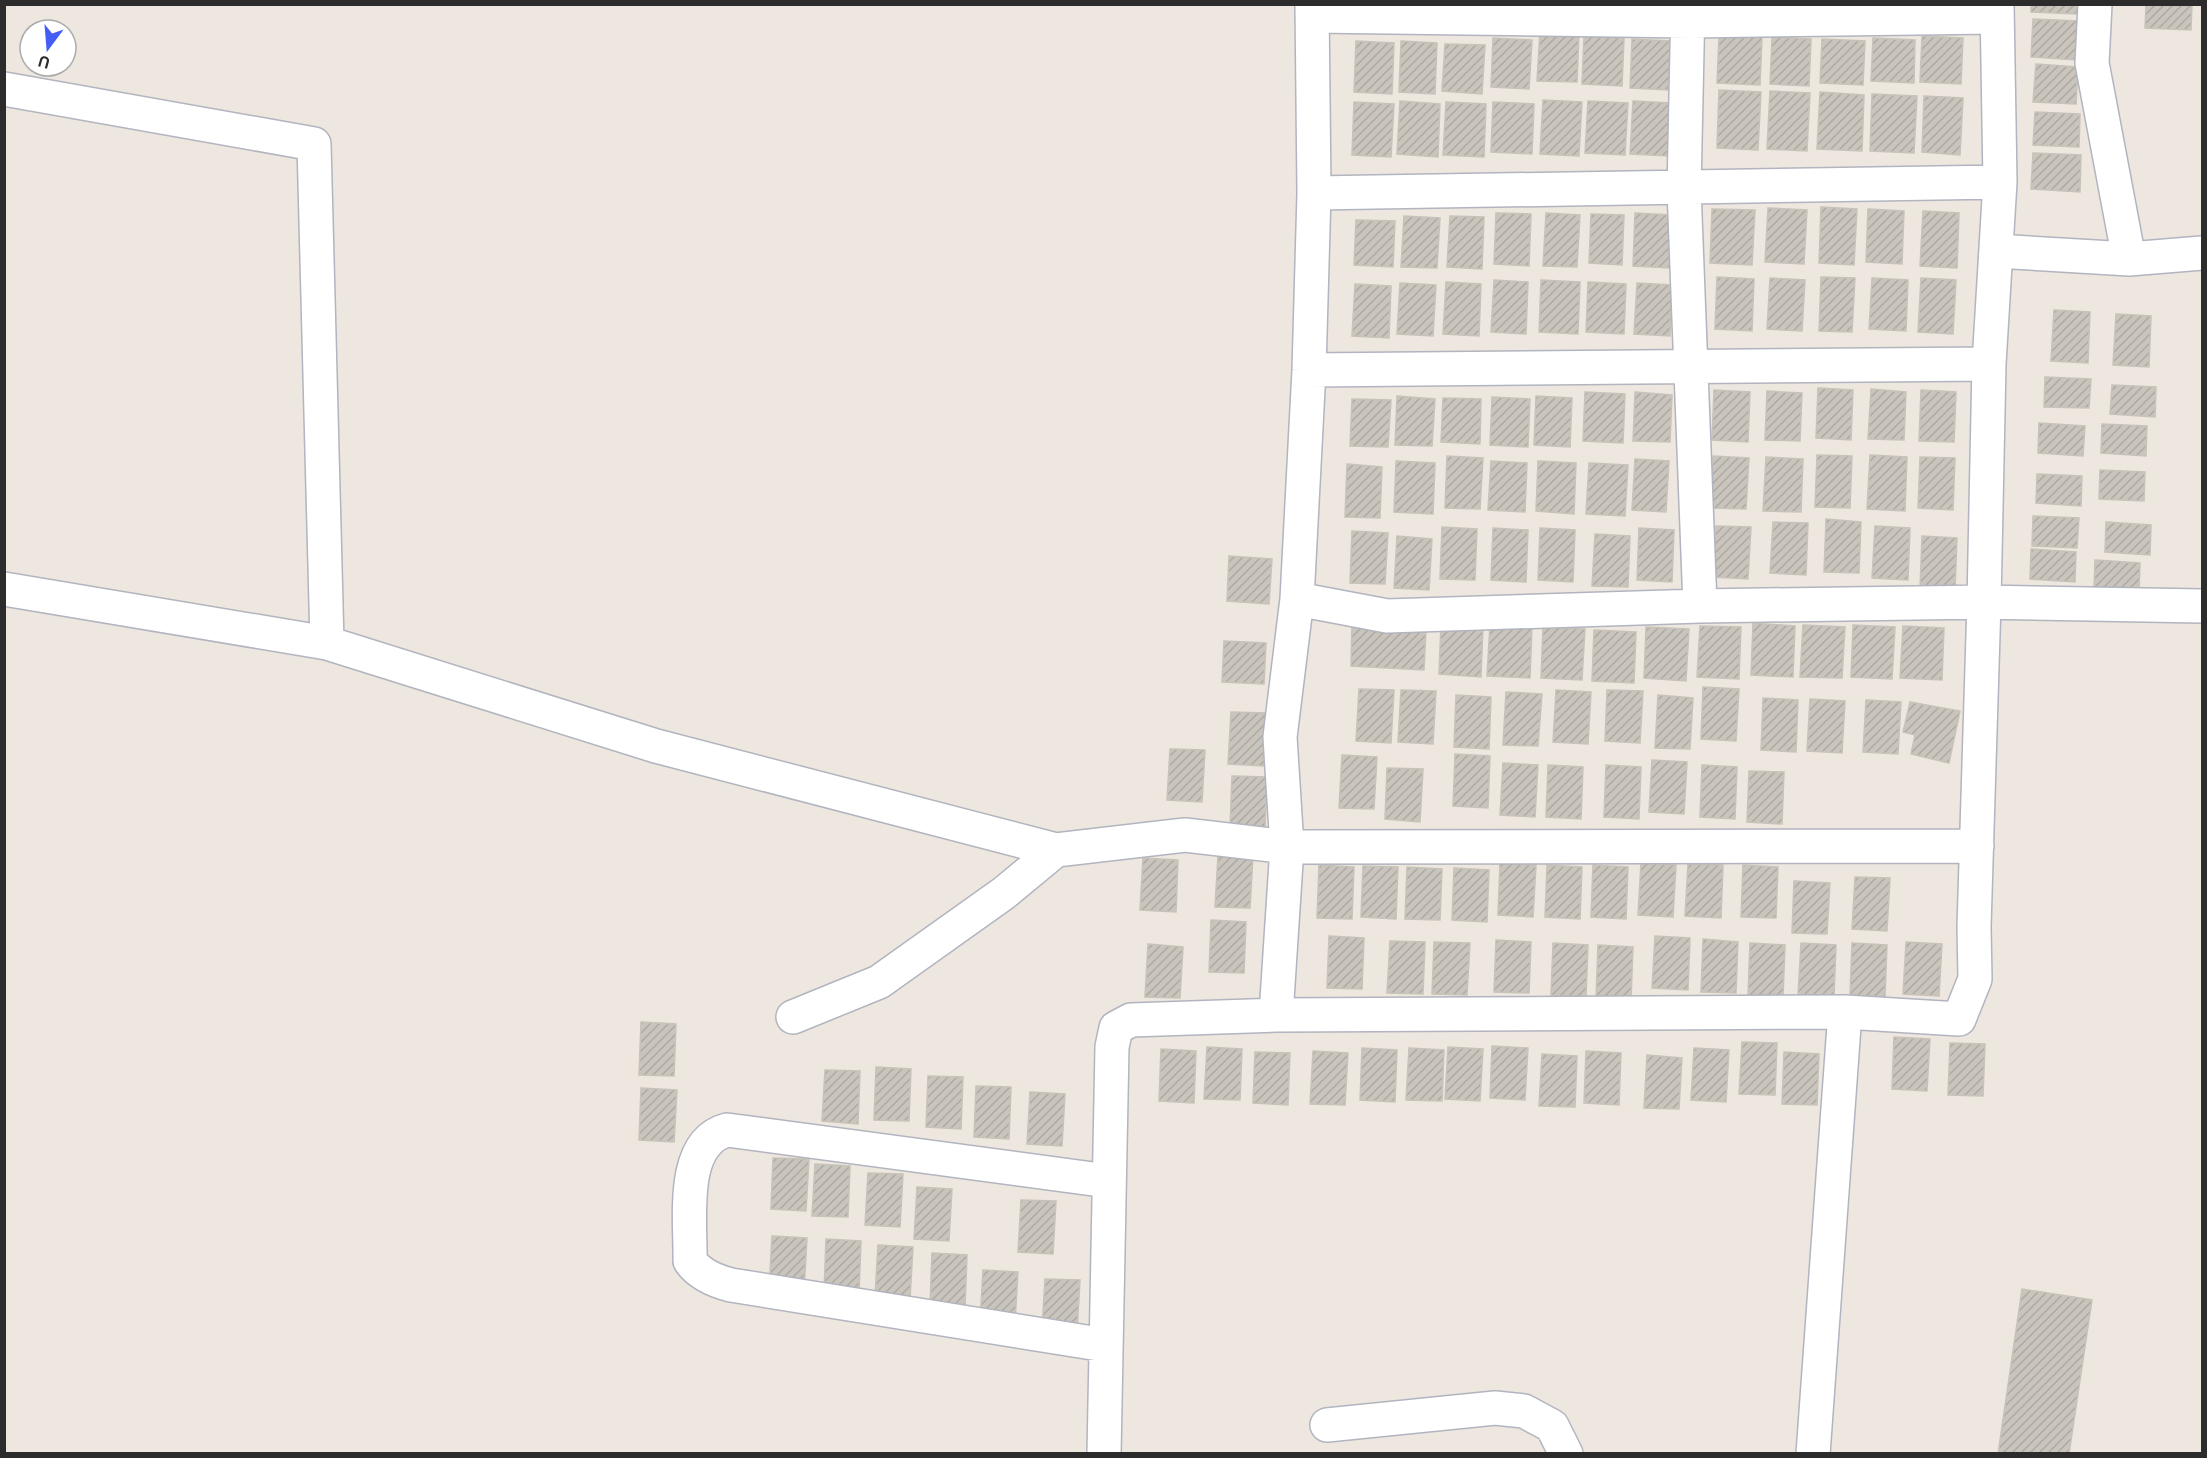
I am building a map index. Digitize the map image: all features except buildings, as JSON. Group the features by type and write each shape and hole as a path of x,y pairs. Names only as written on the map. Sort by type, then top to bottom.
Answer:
{"street":[{"path":"2095,4 2092,63 2129,259"},
{"path":"1104,1454 1112,1047 1116,1028 1131,1020 1276,1015 1845,1012 1959,1019 1975,979 1989,364 2000,182 1997,11 1688,13 1312,10 1314,193 1309,370 1297,598 1280,737 1287,847 1276,1015"},
{"path":"1688,13 1684,189 1700,606"},
{"path":"4,89 314,144 327,643"},
{"path":"1314,193 1684,189 2000,182"},
{"path":"1996,251 2129,259 2202,253"},
{"path":"1309,370 1989,364"},
{"path":"4,590 327,643 656,746 1056,850 1185,835 1287,847 1977,846"},
{"path":"1297,598 1388,616 1700,606 1984,602 2202,606"},
{"path":"792,1017 879,982 1004,893 1056,850"},
{"path":"1813,1454 1845,1012"},
{"path":"1105,1345 717,1282 697,1270 690,1261 690,1249 692,1177 697,1155 709,1137 727,1130 1108,1181"},
{"path":"1327,1425 1495,1408 1524,1411 1552,1426 1566,1454"}]}
